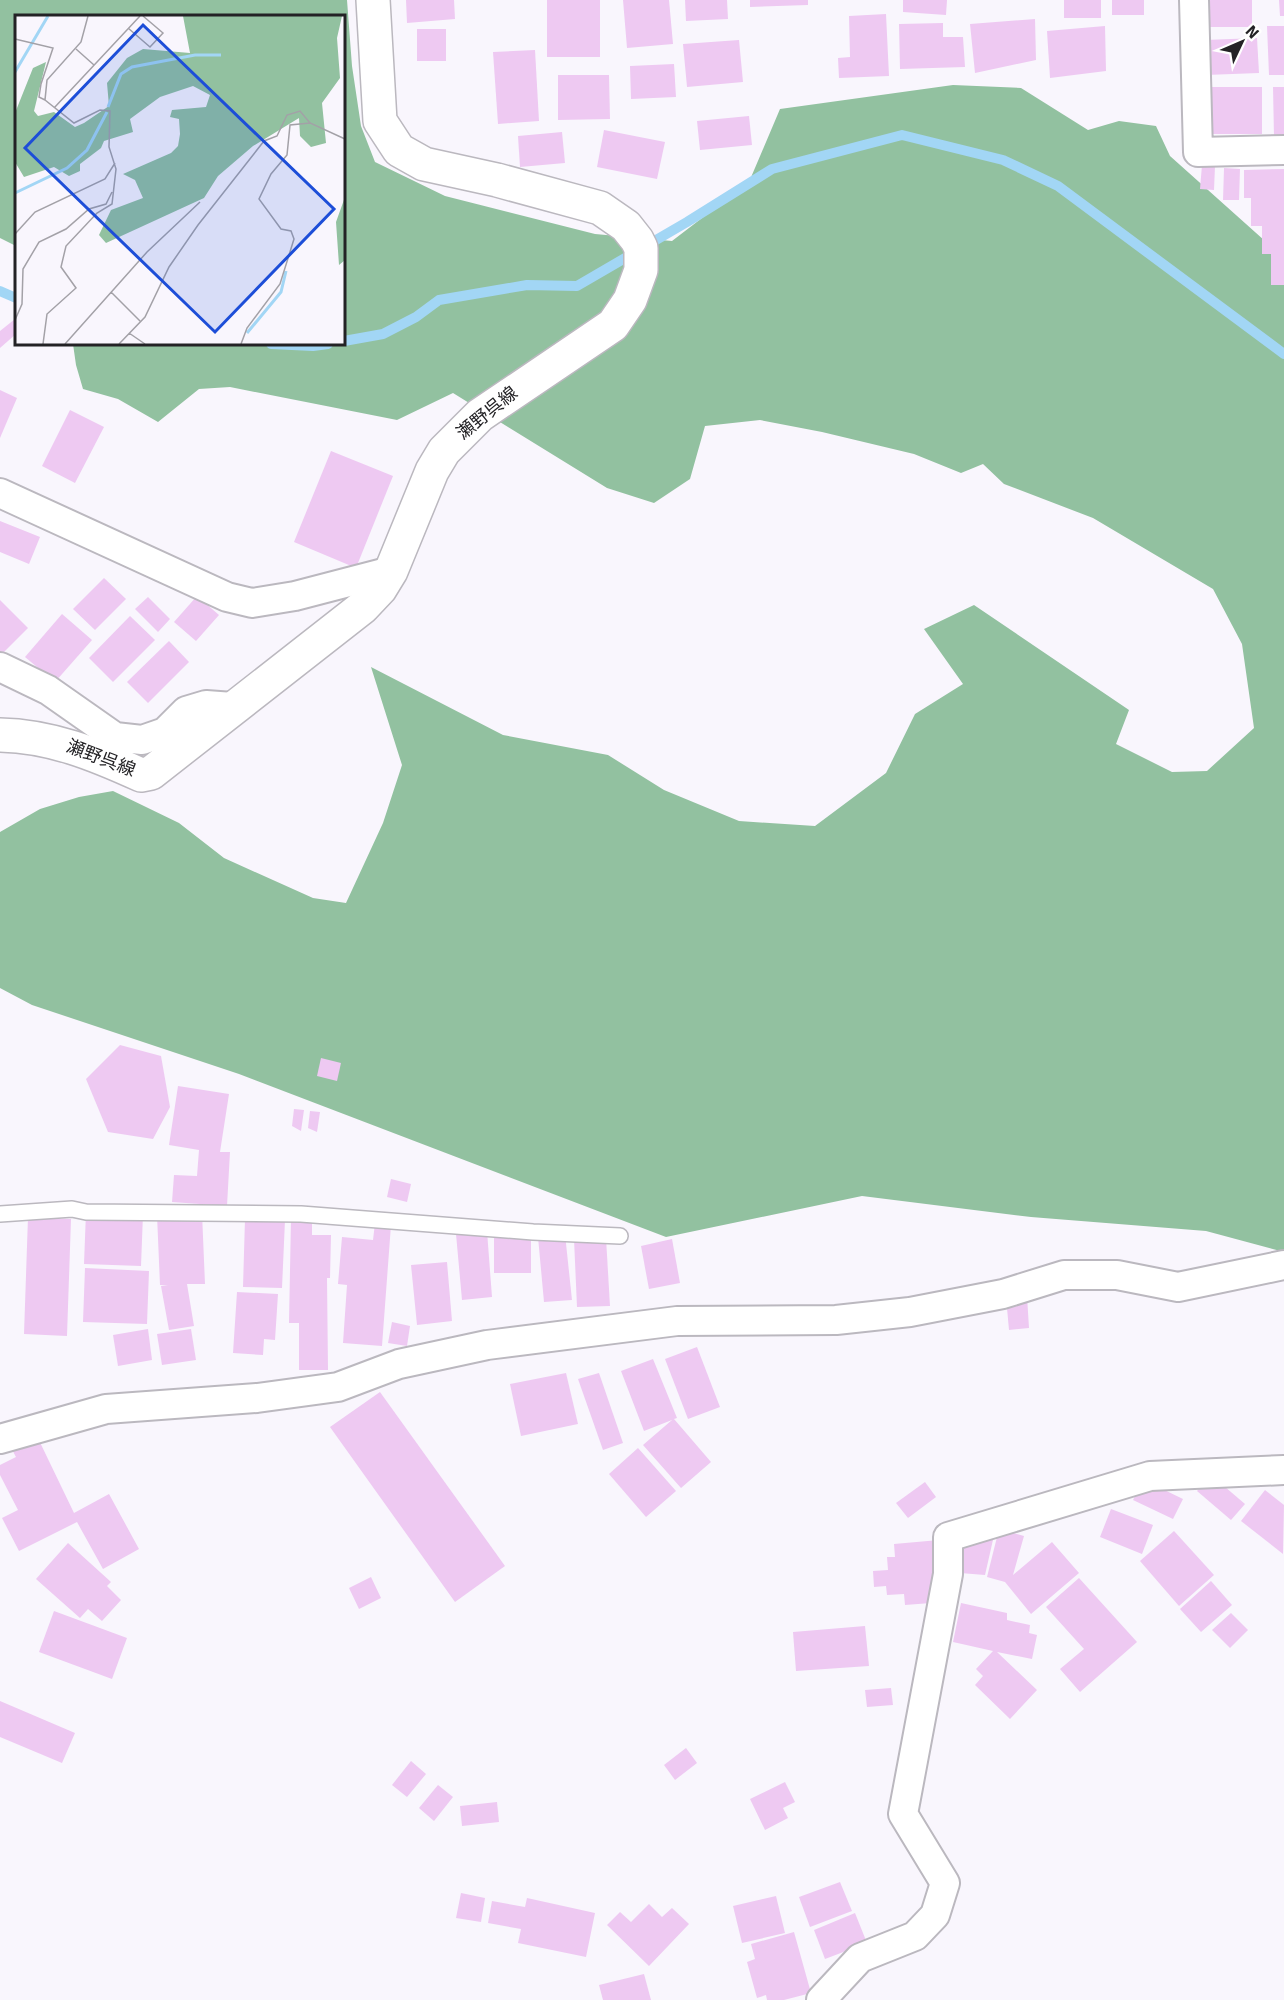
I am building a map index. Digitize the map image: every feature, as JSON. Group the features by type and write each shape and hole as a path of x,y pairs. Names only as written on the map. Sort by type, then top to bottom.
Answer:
{"main road":[{"name":"瀬野呉線","path":"0,735 23,735 58,742 141,775 151,773 363,607 380,589 391,571 432,471 444,450 495,404 613,325 624,311 641,270 641,248 626,226 600,208 497,180 424,164 399,150 380,121 373,0"}],"street":[{"path":"1194,0 1198,152 1284,150"},
{"path":"0,493 227,597 252,603 295,596 391,571"},
{"path":"0,667 48,690 116,737 142,740 165,732 186,711 206,705 233,707"},
{"path":"0,1439 106,1409 257,1398 338,1387 399,1364 487,1345 677,1322 836,1320 910,1312 1003,1294 1064,1275 1117,1275 1178,1287 1284,1265"},
{"path":"821,2000 860,1958 915,1936 935,1915 945,1883 903,1814 948,1574 948,1537 1150,1476 1284,1470"}],"lane":[{"path":"0,1214 72,1209 86,1212 301,1214 533,1232 620,1236"}],"green space":[{"path":"0,0 347,0 352,66 361,126 375,162 445,196 595,234 672,241 749,182 780,109 953,85 1021,88 1088,130 1119,121 1156,126 1170,156 1284,258 1284,1252 1206,1231 1031,1217 862,1196 666,1237 239,1074 32,1005 0,988 0,832 40,809 79,797 113,791 179,823 224,858 313,898 346,903 383,823 402,765 371,667 503,735 608,755 664,790 739,821 815,826 886,773 915,714 963,684 924,629 974,605 1129,710 1116,744 1172,772 1207,771 1254,728 1242,644 1213,589 1093,518 1004,484 983,464 961,473 914,454 760,420 705,426 690,479 654,503 607,488 453,393 397,420 230,387 199,389 158,422 118,399 83,389 73,345 345,345 345,15 15,15 15,246 0,238"}],"building":[{"path":"406,0 454,0 455,19 407,23"},
{"path":"547,0 600,0 600,57 547,57"},
{"path":"623,0 669,0 673,44 627,48"},
{"path":"685,0 727,0 728,19 686,21"},
{"path":"750,0 808,0 808,5 750,7"},
{"path":"903,0 947,0 946,15 903,12"},
{"path":"1064,0 1101,0 1101,18 1064,18"},
{"path":"1112,0 1144,0 1144,15 1112,15"},
{"path":"1210,0 1252,0 1252,27 1209,27"},
{"path":"1279,0 1284,0 1284,16 1280,16"},
{"path":"886,14 889,76 839,78 838,58 850,57 849,16"},
{"path":"1035,19 1036,60 975,73 970,24"},
{"path":"943,23 943,37 963,37 965,67 900,69 899,24"},
{"path":"1105,26 1106,71 1050,78 1047,31"},
{"path":"1267,26 1284,26 1284,75 1269,75"},
{"path":"417,29 446,29 446,61 417,61"},
{"path":"1257,38 1259,73 1206,75 1205,40"},
{"path":"739,40 743,82 687,87 683,44"},
{"path":"535,50 539,121 498,124 493,52"},
{"path":"674,64 676,97 631,99 630,66"},
{"path":"558,75 609,75 610,119 558,120"},
{"path":"1208,87 1262,87 1262,134 1209,134"},
{"path":"1273,87 1284,87 1284,136 1274,137"},
{"path":"749,116 752,145 700,150 697,121"},
{"path":"604,130 665,142 657,179 597,167"},
{"path":"562,132 565,163 520,167 518,136"},
{"path":"1202,165 1215,166 1214,190 1200,189"},
{"path":"1224,168 1240,169 1239,200 1223,200"},
{"path":"1284,169 1284,285 1271,285 1271,254 1262,254 1262,226 1251,226 1251,198 1244,198 1244,170"},
{"path":"15,319 15,335 0,348 0,331"},
{"path":"0,390 17,398 0,438"},
{"path":"70,410 104,427 75,483 42,466"},
{"path":"331,451 393,476 356,568 294,542"},
{"path":"0,521 40,537 29,564 0,552"},
{"path":"104,578 126,599 95,630 73,609"},
{"path":"197,596 219,615 196,641 174,622"},
{"path":"148,597 170,619 158,632 135,609"},
{"path":"0,600 28,628 2,654 0,652"},
{"path":"62,614 92,640 55,682 25,657"},
{"path":"130,616 155,640 113,682 89,658"},
{"path":"169,641 189,662 148,703 127,682"},
{"path":"120,1045 161,1056 170,1107 153,1139 108,1132 86,1079"},
{"path":"321,1058 341,1063 337,1081 317,1076"},
{"path":"178,1086 229,1094 220,1152 230,1152 227,1206 172,1202 174,1175 197,1176 199,1150 169,1145"},
{"path":"294,1109 304,1110 301,1131 292,1126"},
{"path":"310,1111 320,1112 317,1132 308,1128"},
{"path":"391,1179 411,1184 407,1202 387,1197"},
{"path":"86,1212 143,1214 141,1266 84,1264"},
{"path":"202,1213 205,1284 187,1284 194,1326 169,1330 161,1286 168,1285 160,1285 157,1215"},
{"path":"28,1217 71,1219 67,1336 24,1334"},
{"path":"291,1218 312,1219 312,1235 331,1235 330,1278 327,1278 328,1370 299,1370 299,1323 289,1323"},
{"path":"245,1219 285,1220 282,1288 243,1287"},
{"path":"375,1223 391,1225 382,1346 343,1343 347,1285 338,1284 342,1237 373,1240"},
{"path":"487,1231 492,1297 462,1300 456,1234"},
{"path":"565,1234 572,1300 544,1302 538,1237"},
{"path":"494,1236 531,1237 531,1273 494,1273"},
{"path":"606,1238 610,1306 577,1307 574,1239"},
{"path":"672,1239 680,1283 649,1289 641,1246"},
{"path":"447,1262 452,1321 417,1325 411,1265"},
{"path":"85,1268 149,1271 147,1324 83,1322"},
{"path":"237,1292 278,1294 275,1340 264,1339 263,1355 233,1353"},
{"path":"1027,1296 1029,1328 1009,1330 1006,1297"},
{"path":"392,1322 410,1326 407,1346 388,1343"},
{"path":"148,1329 152,1360 118,1366 113,1335"},
{"path":"191,1329 196,1360 162,1365 157,1334"},
{"path":"697,1347 720,1407 688,1419 665,1359"},
{"path":"653,1359 677,1418 674,1419 711,1462 681,1488 643,1445 672,1420 644,1431 621,1371"},
{"path":"566,1373 578,1424 521,1436 510,1384"},
{"path":"599,1373 623,1443 603,1450 578,1379"},
{"path":"380,1392 505,1566 455,1602 330,1427"},
{"path":"35,1432 74,1513 109,1494 139,1549 103,1569 77,1522 19,1551 2,1518 18,1510 0,1475 0,1465 16,1457 9,1444"},
{"path":"638,1448 676,1491 646,1517 609,1474"},
{"path":"1211,1475 1245,1504 1231,1520 1197,1491"},
{"path":"925,1482 936,1497 908,1518 896,1503"},
{"path":"1152,1484 1183,1499 1173,1519 1133,1500 1139,1488 1148,1492"},
{"path":"1265,1490 1284,1505 1283,1554 1241,1521"},
{"path":"1111,1509 1153,1525 1142,1554 1100,1537"},
{"path":"999,1529 1024,1536 1013,1575 1052,1542 1079,1573 1031,1614 1005,1582 987,1577"},
{"path":"995,1531 985,1575 960,1573 961,1544"},
{"path":"1174,1531 1214,1575 1179,1606 1140,1561"},
{"path":"939,1540 944,1602 905,1605 904,1594 887,1595 886,1586 874,1587 873,1571 888,1570 887,1557 895,1557 894,1544"},
{"path":"68,1543 111,1582 107,1586 121,1600 102,1621 88,1609 80,1618 36,1579"},
{"path":"371,1577 381,1598 359,1609 349,1588"},
{"path":"1079,1578 1137,1642 1080,1692 1060,1669 1084,1649 1046,1607"},
{"path":"1211,1581 1232,1605 1201,1632 1180,1609"},
{"path":"961,1603 1007,1613 1007,1620 1030,1625 1029,1633 1037,1635 1032,1659 997,1652 1037,1690 1010,1719 975,1685 983,1676 976,1669 993,1651 953,1642"},
{"path":"54,1611 127,1638 112,1679 39,1652"},
{"path":"1231,1613 1248,1630 1230,1648 1212,1630"},
{"path":"865,1626 869,1666 796,1671 793,1632"},
{"path":"891,1688 893,1705 867,1707 865,1690"},
{"path":"0,1701 75,1733 62,1763 0,1737"},
{"path":"686,1748 697,1763 675,1780 664,1765"},
{"path":"411,1761 426,1774 407,1797 392,1785"},
{"path":"785,1782 795,1802 783,1808 788,1818 765,1830 750,1799"},
{"path":"438,1785 453,1797 434,1821 419,1808"},
{"path":"497,1802 499,1822 462,1826 460,1806"},
{"path":"840,1882 852,1911 810,1927 799,1897"},
{"path":"461,1893 485,1898 481,1922 456,1918"},
{"path":"776,1896 785,1933 742,1943 733,1906"},
{"path":"527,1898 595,1913 586,1957 518,1943 521,1929 488,1923 492,1901 525,1907"},
{"path":"649,1904 662,1917 672,1908 689,1924 649,1966 607,1925 620,1912 631,1922"},
{"path":"855,1913 867,1943 825,1959 814,1930"},
{"path":"794,1932 811,1993 784,2000 767,2000 766,1995 757,1998 747,1962 755,1959 751,1944"},
{"path":"644,1974 651,2000 603,2000 599,1985"}],"waterway":[{"path":"345,341 383,334 416,317 439,300 527,285 577,286 772,169 902,135 1003,160 1058,186 1284,354"},
{"path":"0,291 15,298"},
{"path":"292,345 320,345"}]}
